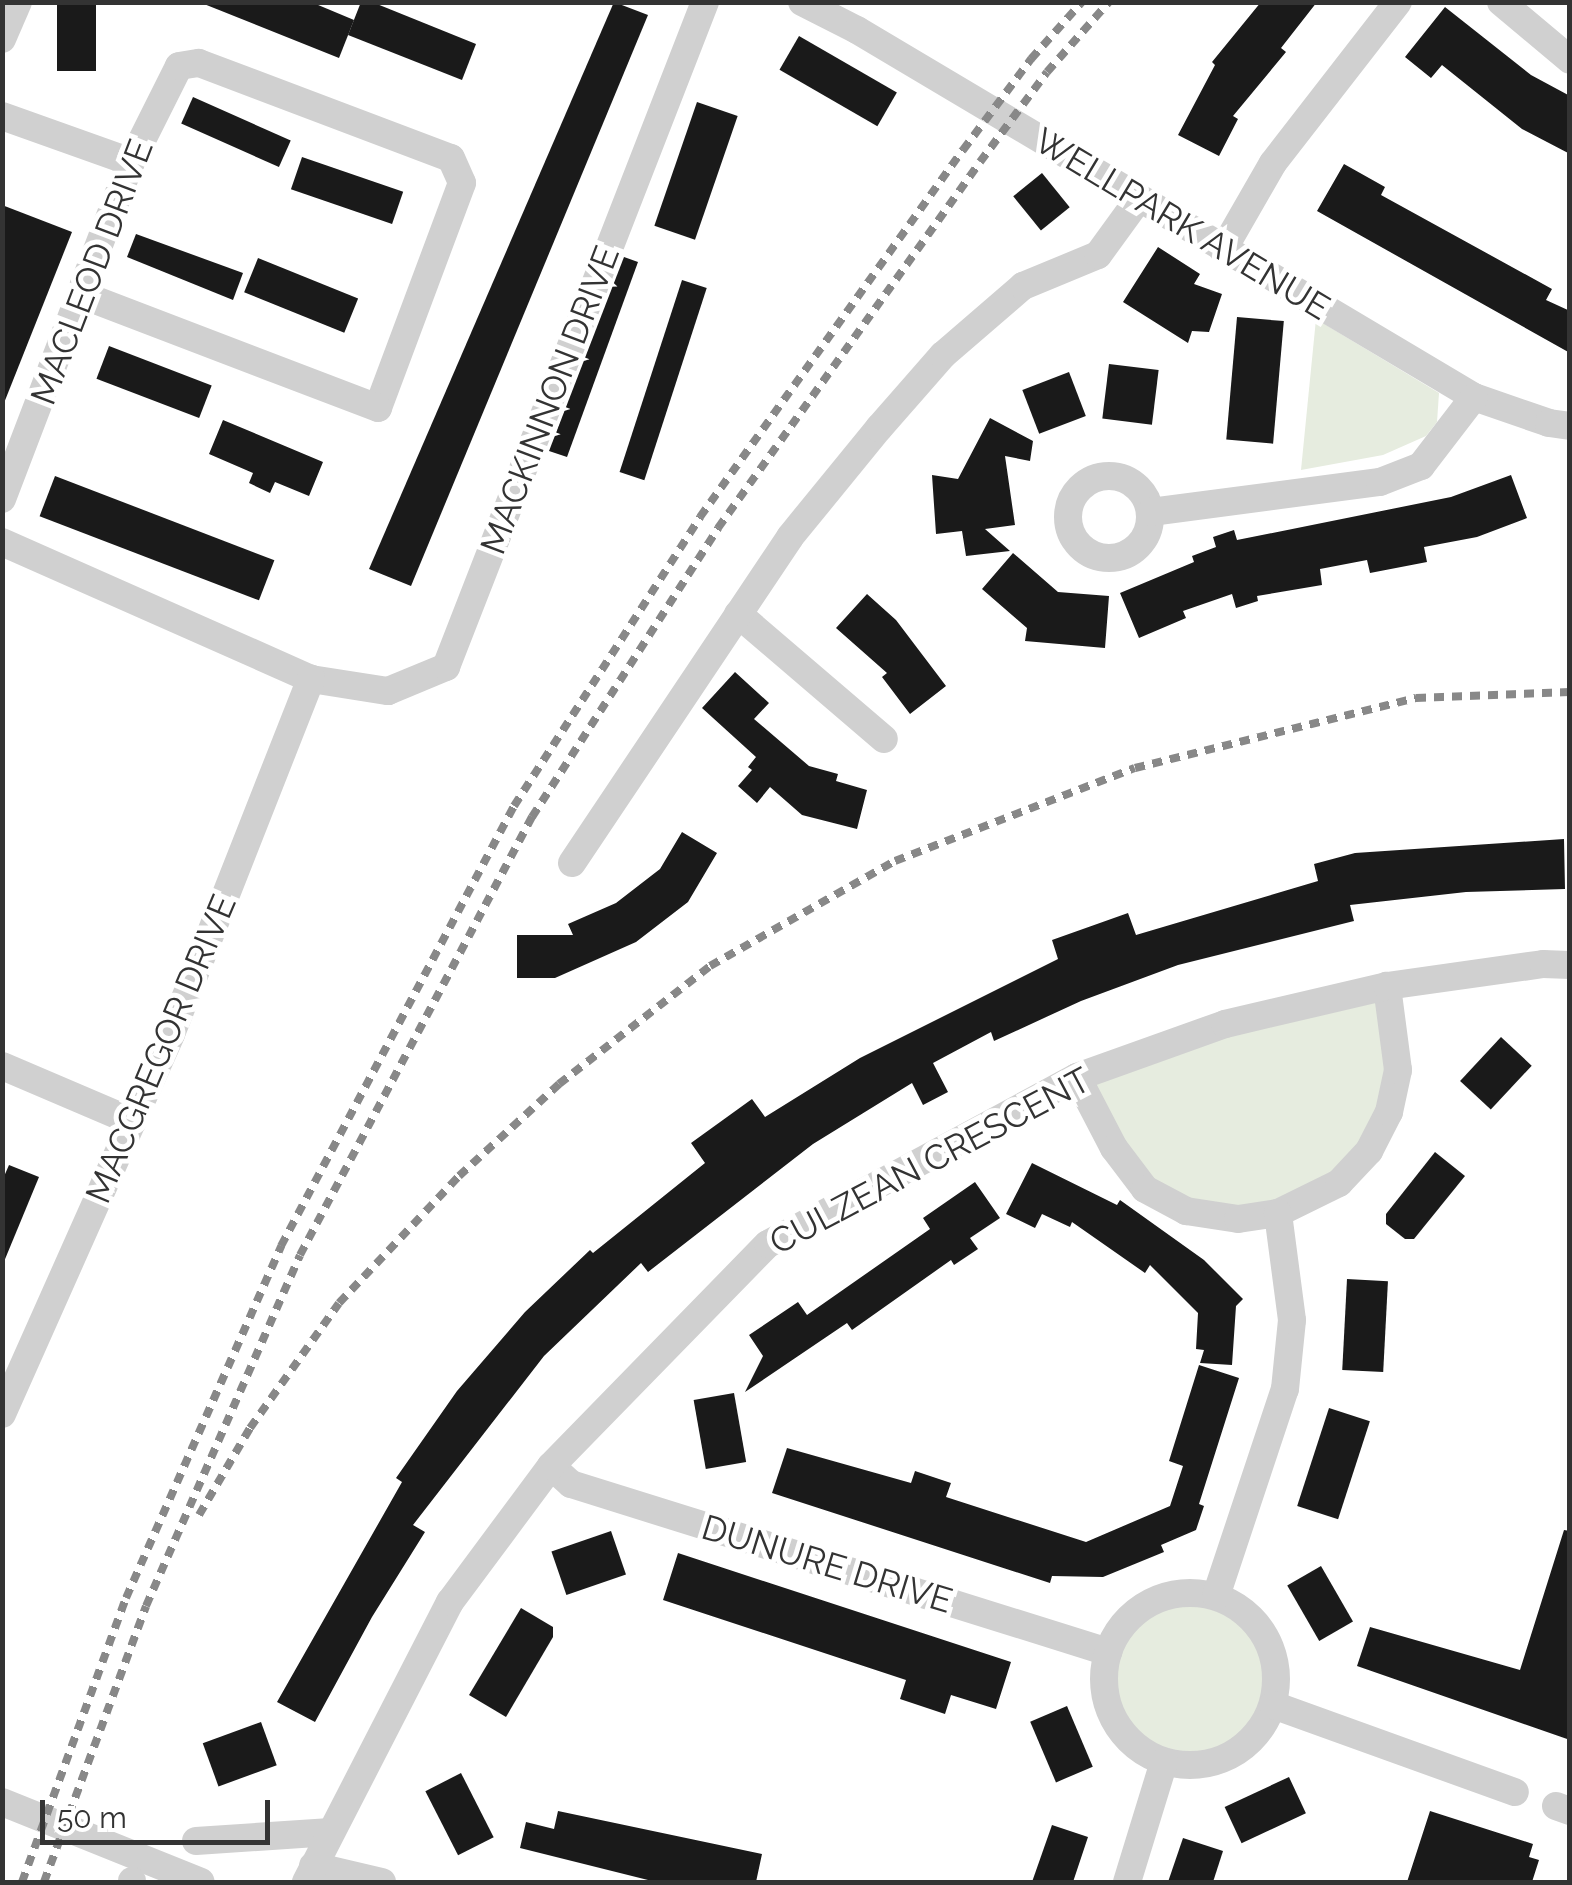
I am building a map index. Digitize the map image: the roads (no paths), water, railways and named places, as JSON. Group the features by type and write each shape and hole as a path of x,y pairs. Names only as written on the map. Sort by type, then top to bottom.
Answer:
{"street":[{"path":"2,39 18,2"},
{"name":"MACKINNON DRIVE","path":"2,542 311,680 388,691 446,667 706,2"},
{"name":"WELLPARK AVENUE","path":"802,2 857,30 1474,397 1570,426"},
{"path":"1223,250 1272,162 1398,2"},
{"path":"1501,2 1570,60"},
{"name":"MACLEOD DRIVE","path":"2,499 131,162 179,66 199,63 451,158 462,183 378,408 82,295"},
{"path":"2,116 131,162"},
{"path":"572,863 790,536 943,355 1023,286 1098,255 1138,200"},
{"path":"1150,512 1380,482 1421,466 1474,397"},
{"path":"738,614 884,739"},
{"name":"MACGREGOR DRIVE","path":"2,1414 133,1122 311,680"},
{"name":"CULZEAN CRESCENT","path":"309,1874 450,1602 551,1466 768,1244 1077,1078 1224,1024 1388,986 1542,964 1570,965"},
{"path":"1077,1078 1114,1148 1145,1188 1186,1210 1238,1220 1278,1213 1339,1183 1369,1151 1389,1112 1398,1070 1388,986"},
{"path":"2,1066 133,1122"},
{"path":"1216,1596 1285,1389 1292,1320 1278,1213"},
{"name":"DUNURE DRIVE","path":"551,1466 571,1484 1108,1652"},
{"path":"1190,1592 1216,1596 1250,1617 1273,1651 1277,1678 1273,1705 1261,1729 1242,1749 1218,1761 1191,1766 1164,1762 1140,1749 1120,1730 1108,1706 1103,1679 1108,1652 1120,1628 1138,1608 1163,1596 1190,1592"},
{"path":"1273,1705 1515,1792"},
{"path":"1127,1882 1164,1762"},
{"path":"2,1802 201,1882"},
{"path":"196,1842 331,1832"},
{"path":"309,1874 382,1882"}],"railway":[{"path":"22,1882 126,1598 281,1246 514,806 700,517 963,150 1031,59 1082,2"},
{"path":"44,1882 146,1606 300,1255 532,817 718,528 980,162 1047,72 1109,2"},
{"path":"199,1515 250,1428 339,1303 459,1176 559,1084 710,966 895,861 1135,768 1416,698 1570,692"}]}
